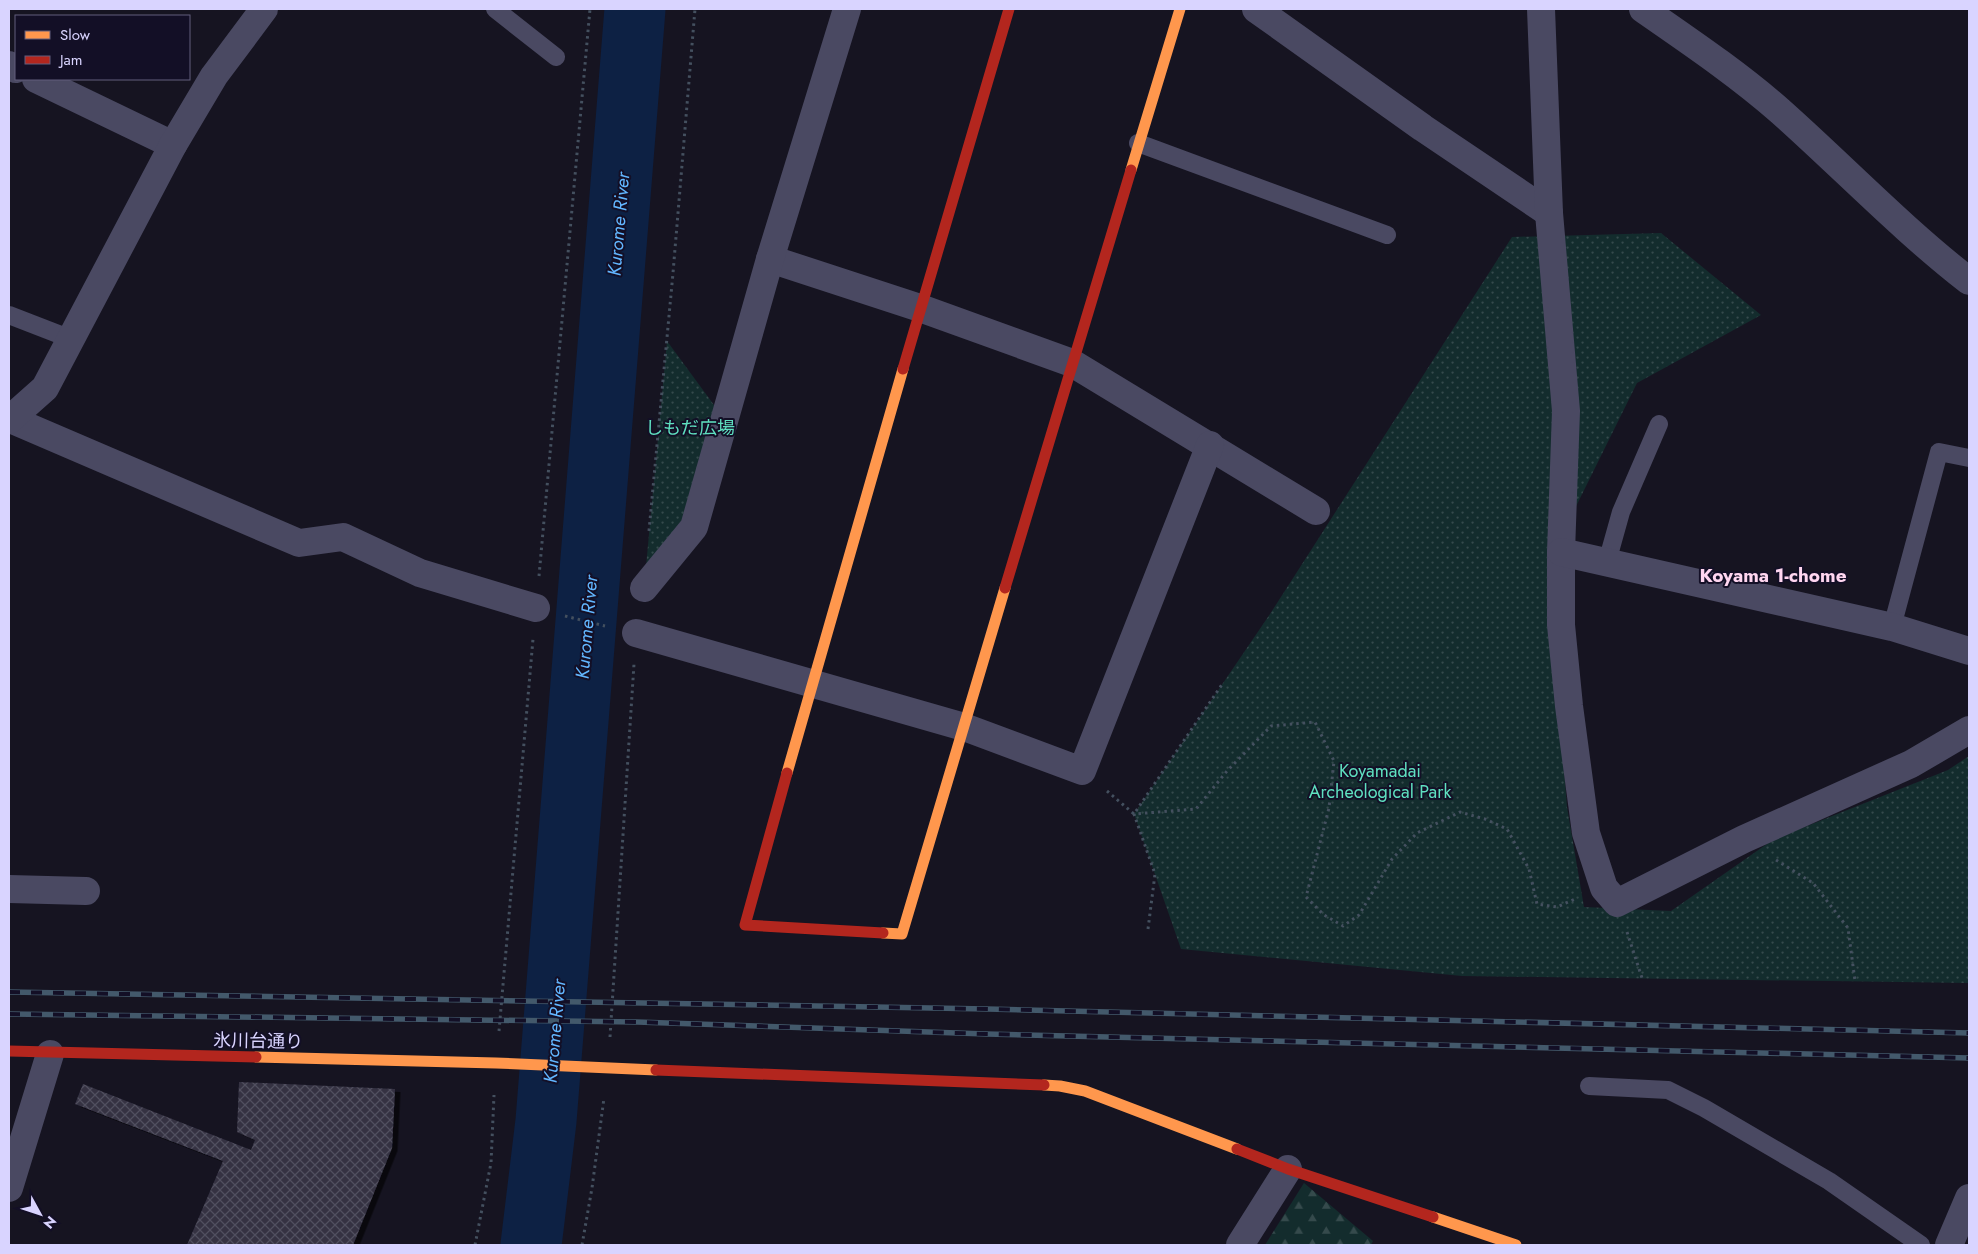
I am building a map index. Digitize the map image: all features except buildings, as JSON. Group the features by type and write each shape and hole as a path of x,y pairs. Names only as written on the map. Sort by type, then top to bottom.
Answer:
{"street":[{"path":"264,9 214,76 173,145 45,388 10,419 299,543 343,537 420,573 536,608"},
{"path":"644,588 694,528 770,259 847,9"},
{"path":"1009,9 811,683 745,925 902,934 1138,143 1180,9"},
{"path":"1256,9 1423,128 1549,214"},
{"path":"1540,9 1549,214 1566,411 1561,552 1561,625 1570,716 1586,833 1610,896 1744,839 1911,764 1969,730"},
{"path":"1643,9 1697,47 1778,110 1934,254 1969,281"},
{"path":"38,80 173,145"},
{"path":"770,259 920,308 1072,363 1316,511"},
{"path":"636,633 964,727 1082,771 1210,445"},
{"path":"1561,552 1892,627 1969,651"},
{"path":"9,889 86,891"},
{"name":"氷川台通り","path":"9,1051 50,1054 506,1064 1060,1086 1085,1091 1288,1169 1516,1245"},
{"path":"9,1188 50,1054"},
{"path":"1240,1245 1288,1169"},
{"path":"1949,1245 1969,1198"}],"lane":[{"path":"494,9 556,56"},
{"path":"1138,143 1387,235"},
{"path":"9,315 71,339"},
{"path":"1607,562 1620,512 1658,424"},
{"path":"1892,627 1939,452 1969,458"},
{"path":"1589,1086 1668,1090 1704,1108 1829,1181 1921,1245"}],"path":[{"path":"536,608 636,633"},
{"path":"1134,814 1223,683"},
{"path":"1134,814 1196,809 1227,771 1271,726 1315,722 1334,761 1329,808 1306,897 1324,915 1343,926 1359,915 1392,859 1417,832 1460,812 1485,819 1508,829 1529,868 1537,904 1557,907 1610,896 1642,978"},
{"path":"1082,771 1134,814 1155,874 1148,929"},
{"path":"1744,839 1813,883 1842,920 1848,928 1855,981"}],"green space":[{"name":"Koyamadai Archeological Park","path":"1661,233 1761,315 1637,383 1548,563 1567,807 1584,907 1671,911 1774,839 1948,770 1969,756 1969,983 1462,976 1181,949 1134,814 1270,614 1512,237"},
{"name":"しもだ広場","path":"667,341 725,420 694,527 644,588"},
{"path":"1304,1183 1373,1241 1371,1245 1265,1245"}],"waterway":[{"name":"Kurome River","path":"531,1245 546,1121 635,9"}],"railway":[{"path":"9,992 987,1009 1969,1033"},
{"path":"9,1014 637,1022 986,1034 1969,1058"}],"traffic: slow":[{"path":"1131,170 1180,9"},
{"path":"787,773 903,369"},
{"path":"883,933 902,934 1005,588"},
{"path":"256,1057 496,1063 656,1070"},
{"path":"1044,1085 1085,1091 1237,1149"},
{"path":"1433,1217 1516,1245"}],"traffic: jam":[{"path":"903,369 1009,9"},
{"path":"1005,588 1131,170"},
{"path":"787,773 745,925 883,933"},
{"path":"9,1051 256,1057"},
{"path":"656,1070 1044,1085"},
{"path":"1237,1149 1288,1169 1433,1217"}],"district":[{"name":"Koyama 1-chome","path":"1773,575"}]}
